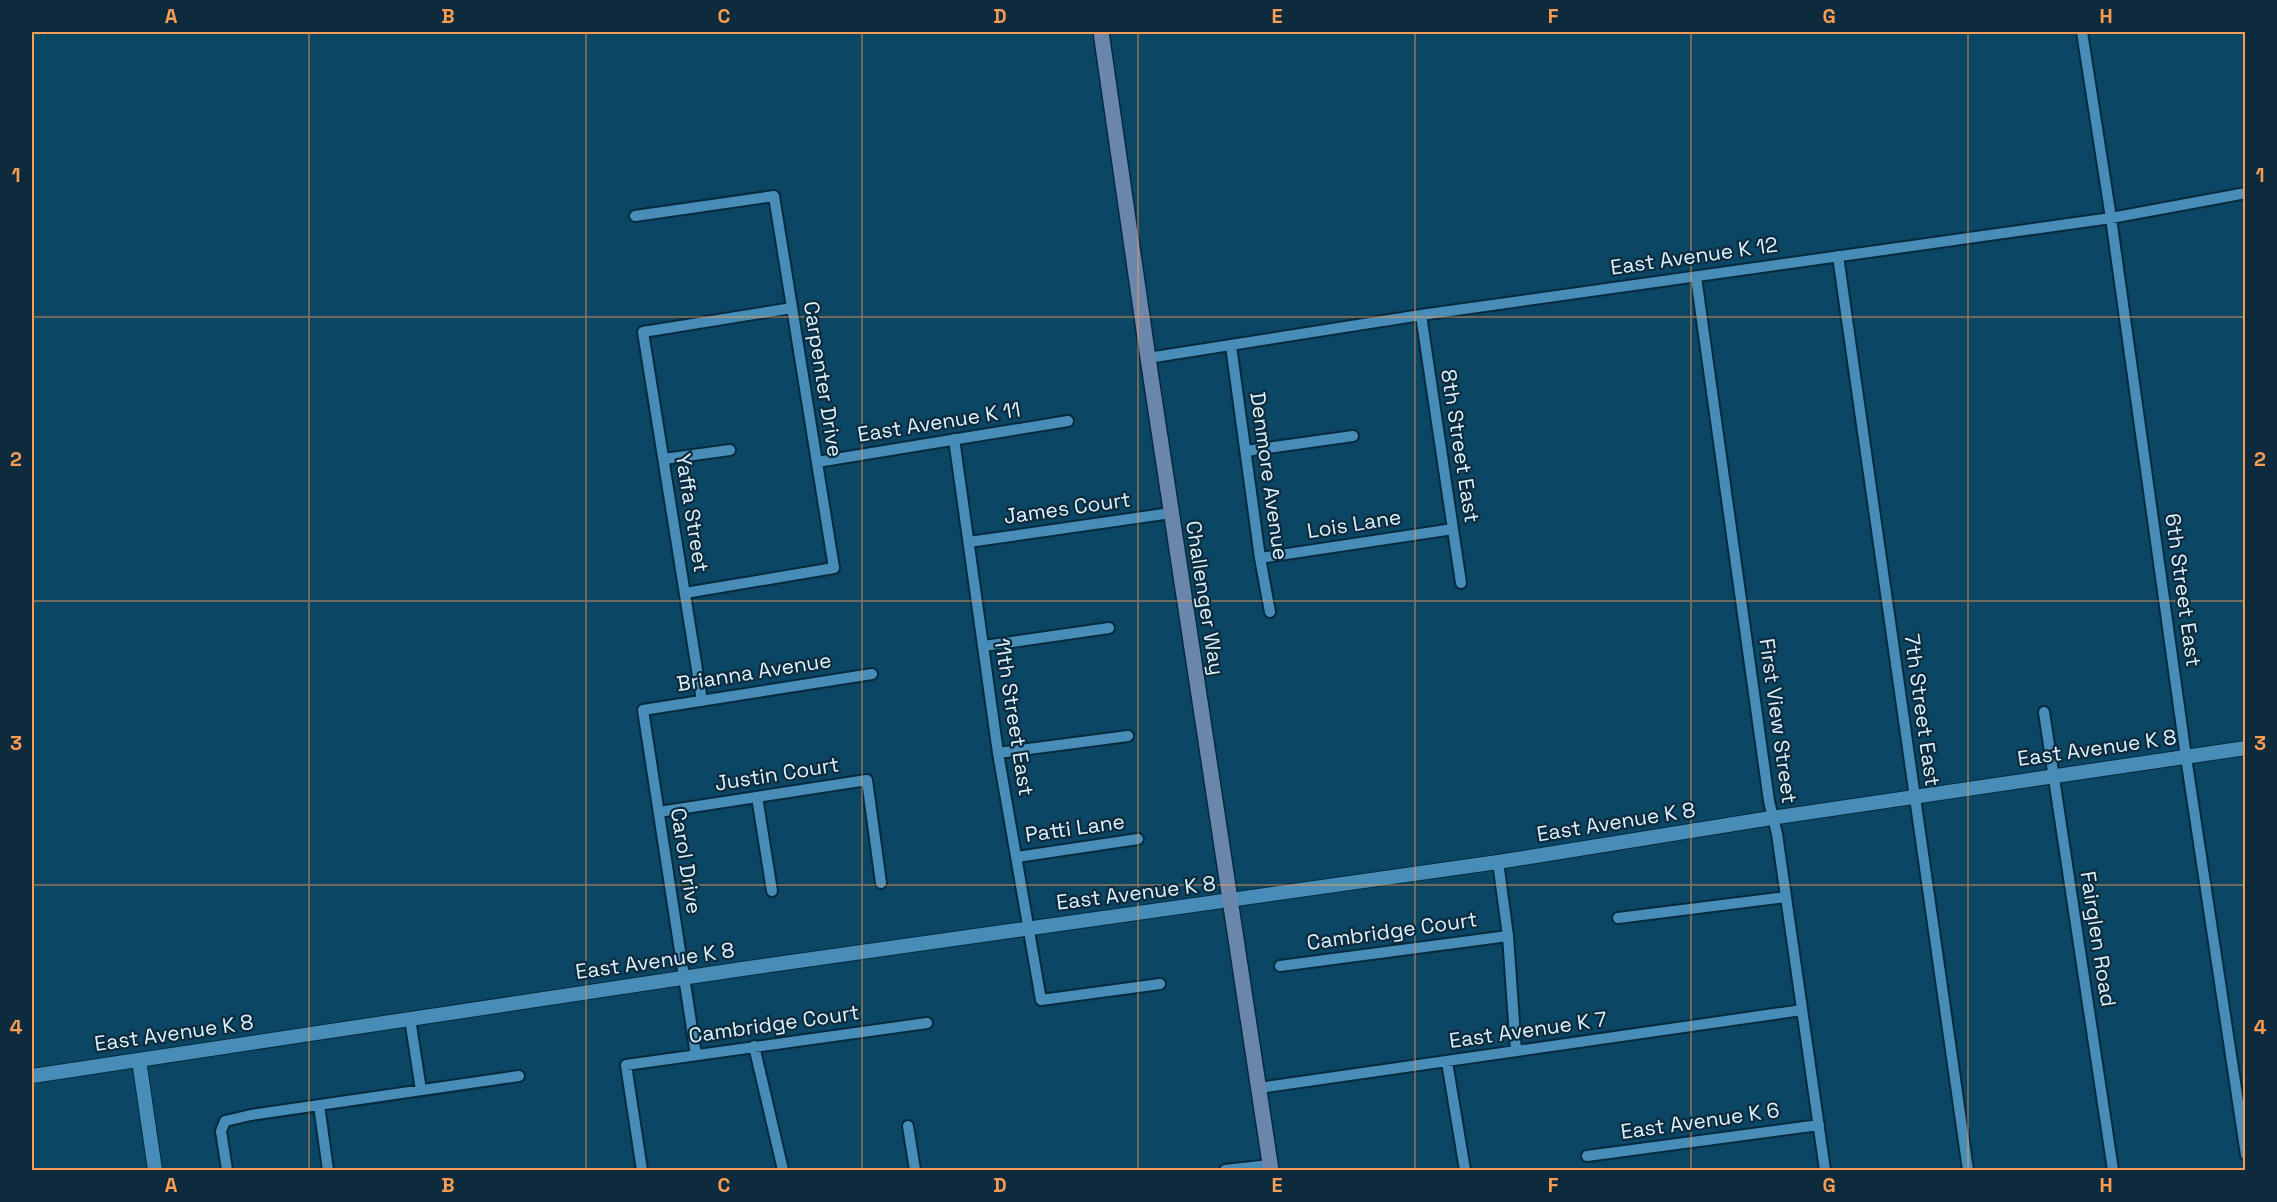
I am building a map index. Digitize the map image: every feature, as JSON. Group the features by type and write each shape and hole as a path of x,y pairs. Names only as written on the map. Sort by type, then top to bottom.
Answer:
{"main road":[{"name":"Challenger Way","path":"1101,32 1171,513 1271,1167"}],"street":[{"name":"6th Street East","path":"2082,32 2111,218 2186,757 2246,1155"},
{"name":"East Avenue K 12","path":"1148,358 1421,315 2111,218 2245,195"},
{"name":"Carpenter Drive","path":"635,216 774,196 834,568 685,593"},
{"name":"7th Street East","path":"1838,256 1968,1170"},
{"name":"First View Street","path":"1696,277 1771,818 1777,834 1825,1170"},
{"name":"Yaffa Street","path":"702,700 644,332 792,308"},
{"name":"8th Street East","path":"1421,315 1461,582"},
{"name":"Denmore Avenue","path":"1231,346 1260,558 1270,612"},
{"name":"East Avenue K 11","path":"817,462 1068,421"},
{"path":"1246,451 1353,436"},
{"name":"11th Street East","path":"954,439 998,753 1041,1000 1160,984"},
{"path":"664,459 730,450"},
{"name":"James Court","path":"969,542 1171,513"},
{"name":"Lois Lane","path":"1260,558 1453,529"},
{"path":"984,646 1109,628"},
{"name":"Brianna Avenue","path":"643,710 872,674"},
{"name":"Carol Drive","path":"643,710 696,1055"},
{"name":"Fairglen Road","path":"2044,712 2113,1170"},
{"path":"998,753 1128,736"},
{"name":"East Avenue K 8","path":"32,1076 1028,928 1230,902 1915,796 2246,748"},
{"name":"Justin Court","path":"658,812 867,780 881,883"},
{"path":"757,797 772,891"},
{"name":"Patti Lane","path":"1017,857 1138,839"},
{"path":"1498,862 1508,936 1516,1051"},
{"path":"1618,918 1786,897"},
{"name":"Cambridge Court","path":"1280,966 1508,936"},
{"name":"East Avenue K 7","path":"1259,1088 1802,1010"},
{"path":"410,1019 421,1090"},
{"name":"Cambridge Court","path":"642,1170 626,1065 927,1023"},
{"path":"754,1046 783,1170"},
{"path":"139,1060 155,1170"},
{"path":"1447,1062 1465,1170"},
{"path":"227,1170 221,1131 225,1121 251,1115 519,1076"},
{"path":"319,1105 328,1170"},
{"name":"East Avenue K 6","path":"1587,1156 1819,1125"},
{"path":"908,1126 915,1170"},
{"path":"1225,1170 1271,1167"}]}
